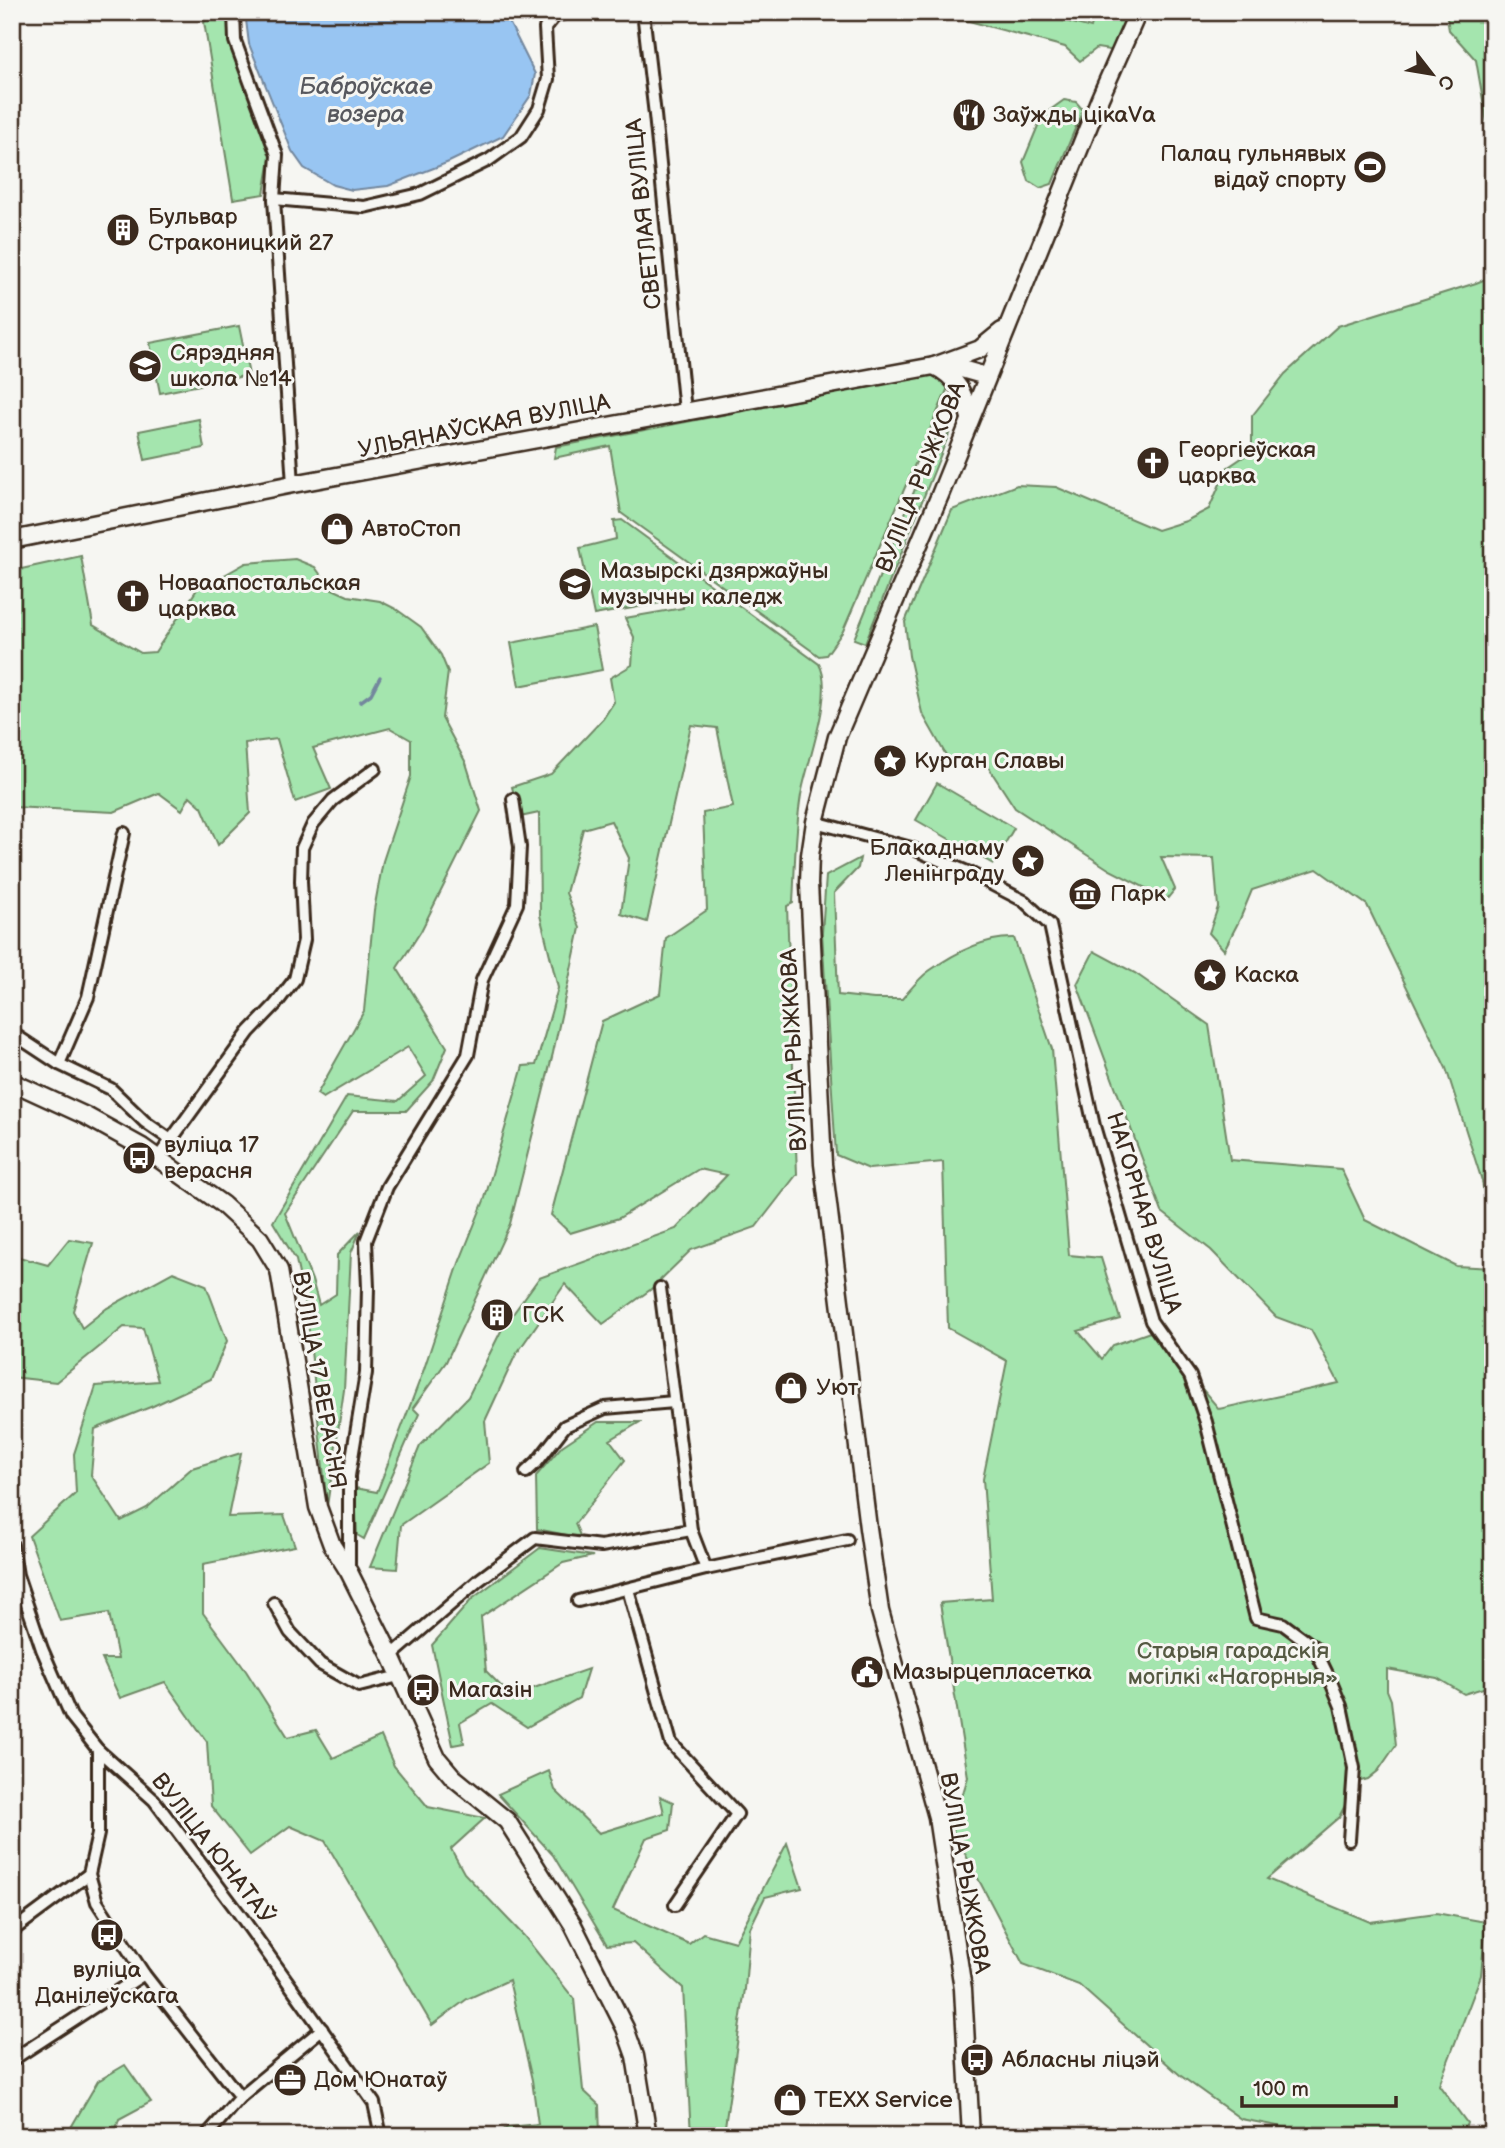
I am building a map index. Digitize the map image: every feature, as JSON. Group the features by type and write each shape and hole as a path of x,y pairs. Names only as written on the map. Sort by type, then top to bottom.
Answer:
{"main road":[{"name":"ВУЛІЦА РЫЖКОВА","path":"971,2136 962,1989 950,1892 937,1817 880,1611 867,1528 823,1164 809,884 810,855 815,822 837,737 1138,12"},
{"name":"УЛЬЯНАЎСКАЯ ВУЛІЦА","path":"12,540 293,484 933,366 989,344 1007,325"},
{"path":"933,366 958,368 986,376 984,366 964,354"},
{"path":"933,366 945,371 958,384 970,419"},
{"name":"ВУЛІЦА 17 ВЕРАСНЯ","path":"12,1082 86,1116 142,1147 222,1204 260,1239 279,1270 318,1507 332,1545 349,1572 391,1656 437,1758 453,1777 507,1821 573,1925 625,2028 635,2056 648,2136"}],"street":[{"path":"234,12 235,41 277,155 274,199 293,484"},
{"path":"274,199 364,207 420,194 489,160 521,136 539,109 548,79 545,28 555,16 568,12"},
{"name":"СВЕТЛАЯ ВУЛІЦА","path":"642,12 685,411"},
{"path":"157,1159 249,1032 295,979 304,940 300,881 302,848 313,824 333,800 375,769"},
{"name":"ВУЛІЦА 17 ВЕРАСНЯ","path":"349,1572 349,1476 366,1373 366,1241 387,1187 468,1055 482,980 517,904 520,847 513,799"},
{"name":"НАГОРНАЯ ВУЛІЦА","path":"815,822 911,848 970,873 1024,901 1050,925 1094,1126 1151,1321 1190,1376 1206,1422 1256,1618 1283,1625 1314,1647 1341,1706 1354,1768 1349,1840"},
{"path":"59,1064 88,997 124,833"},
{"path":"12,1033 59,1064 111,1089 145,1122 171,1140"},
{"path":"660,1288 691,1530 706,1569"},
{"path":"526,1472 565,1426 605,1408 674,1402"},
{"path":"391,1656 479,1580 535,1538 601,1546 691,1530"},
{"path":"578,1601 706,1569 847,1540"},
{"name":"ВУЛІЦА ЮНАТАЎ","path":"12,1545 17,1575 42,1649 71,1716 98,1750 154,1800 374,2103 381,2136"},
{"path":"628,1589 671,1742 737,1814 675,1905"},
{"path":"274,1602 290,1632 320,1664 359,1686 399,1676"},
{"path":"98,1750 98,1834 89,1874 97,1902 144,1974 240,2097"},
{"path":"12,1931 89,1874"},
{"path":"12,2060 144,1974"},
{"path":"206,2136 240,2097 322,2029"}],"green space":[{"path":"208,12 231,12 271,153 264,194 233,199 204,22 209,18"},
{"path":"954,12 1033,12 1091,28 1095,12 1132,12 1115,51 1097,48 1080,61 1065,47 954,17"},
{"path":"1446,12 1493,12 1493,157 1476,60 1449,30"},
{"path":"1064,100 1076,102 1083,110 1052,184 1040,188 1029,181 1023,162 1042,116"},
{"path":"1493,276 1493,1247 1482,1181 1446,1068 1367,905 1317,869 1252,890 1224,950 1209,933 1218,907 1214,858 1161,857 1175,889 1167,899 1110,870 1015,808 983,759 951,764 922,713 909,656 905,622 952,510 1017,485 1056,487 1157,530 1186,521 1209,509 1227,468 1252,451 1252,416 1285,374 1338,326"},
{"path":"239,326 249,375 160,393 150,343"},
{"path":"938,375 950,383 843,631 826,655 819,656 621,513 610,446 554,458 556,447"},
{"path":"199,419 204,448 145,460 139,431"},
{"path":"949,434 865,643 854,639 937,435"},
{"path":"622,520 819,664 823,676 822,709 799,808 793,903 787,906 797,1174 756,1227 691,1250 650,1290 603,1324 565,1284 515,1356 485,1421 489,1463 401,1525 397,1569 370,1567 420,1446 468,1397 502,1329 539,1278 676,1229 727,1175 699,1169 619,1218 570,1233 551,1215 602,1021 660,994 666,938 707,910 703,813 733,807 717,728 691,725 647,922 621,914 629,858 611,821 583,829 566,893 580,928 553,1053 510,1224 446,1362 413,1408 419,1414 364,1539 357,1535 355,1488 377,1492 485,1198 523,1066 536,1065 558,988 540,915 539,813 520,817 512,787 551,774 603,719 614,702 610,678 632,665 634,637 625,618 683,608 682,599 594,615 580,548 616,539 614,521"},
{"path":"81,556 93,625 141,653 155,652 200,585 212,582 246,563 295,559 315,567 330,588 348,596 380,601 421,627 441,655 448,672 442,718 466,763 481,811 421,931 397,968 447,1047 433,1081 406,1111 353,1111 285,1213 312,1280 319,1305 336,1294 337,1255 360,1231 351,1253 344,1390 327,1506 307,1312 296,1260 273,1222 347,1096 398,1101 426,1076 408,1047 323,1098 317,1094 364,1011 374,910 383,861 411,776 411,740 390,728 313,748 331,789 295,802 277,739 245,743 250,813 218,845 202,807 190,796 182,810 159,793 114,812 12,807 12,571"},
{"path":"594,627 602,670 519,686 511,643"},
{"path":"937,783 1014,828 993,864 916,820"},
{"name":"Старыя гарадскія могілкі «Нагорныя»","path":"860,858 858,868 834,893 838,995 902,999 925,974 959,953 992,940 1014,938 1052,1049 1069,1255 1101,1258 1120,1319 1078,1331 1102,1359 1113,1345 1153,1331 1219,1409 1339,1383 1311,1330 1276,1317 1211,1250 1162,1212 1077,984 1094,951 1135,973 1209,1025 1230,1160 1341,1169 1365,1220 1456,1266 1493,1268 1493,1685 1464,1694 1437,1678 1387,1669 1387,1690 1391,1700 1396,1745 1378,1771 1368,1779 1357,1782 1339,1817 1267,1879 1370,1922 1436,1913 1486,1922 1481,1975 1439,2085 1467,2123 1462,2136 1314,2136 1313,2133 1241,2119 1181,2076 1079,1985 1023,1964 952,1829 968,1777 940,1603 992,1599 983,1479 1007,1361 948,1328 943,1162 869,1169 836,1155 822,933 826,876"},
{"path":"69,1239 93,1243 73,1311 82,1328 107,1308 173,1272 206,1285 227,1341 211,1379 95,1429 91,1475 121,1521 147,1508 192,1468 241,1453 228,1517 284,1515 295,1546 203,1564 203,1613 246,1671 288,1737 316,1730 333,1758 381,1736 394,1766 428,1807 485,1818 451,1849 464,1873 524,1936 574,1999 583,2090 599,2105 600,2136 495,2136 508,2127 538,2124 532,2080 509,1980 467,1999 432,2025 325,1841 290,1826 250,1855 211,1806 207,1742 165,1682 120,1698 102,1659 118,1659 109,1613 60,1621 29,1536 76,1493 74,1454 96,1386 158,1381 143,1328 124,1327 56,1382 12,1377 12,1255 48,1265"},
{"path":"598,1422 640,1422 610,1440 625,1460 575,1524 581,1538 537,1529 536,1476 562,1446"},
{"path":"540,1548 593,1556 563,1563 481,1617 486,1671 511,1696 588,1669 579,1698 527,1727 492,1704 460,1723 464,1743 453,1745 432,1645 472,1599"},
{"path":"549,1771 555,1790 599,1833 664,1813 660,1796 673,1802 670,1830 646,1838 613,1910 689,1944 703,1933 735,1942 787,1843 802,1888 765,1897 750,1928 745,1989 724,2133 691,2136 683,1988 633,1943 607,1945 553,1855 498,1794"},
{"path":"125,2065 151,2102 119,2119 114,2136 66,2136 98,2081"}],"water":[{"name":"Баброўскае возера","path":"245,12 493,12 508,20 535,74 531,95 503,136 449,162 388,186 352,190 333,185 304,168 292,151 249,44"}],"waterway":[{"path":"360,702 371,694 380,677"}],"place":[{"name":"Заўжды цікаVа","path":"969,115"},
{"name":"Палац гульнявых відаў спорту","path":"1370,167"},
{"name":"Бульвар Страконицкий 27","path":"123,230"},
{"name":"Сярэдняя школа №14","path":"145,366"},
{"name":"Георгіеўская царква","path":"1153,463"},
{"name":"АвтоСтоп","path":"337,529"},
{"name":"Мазырскі дзяржаўны музычны каледж","path":"575,584"},
{"name":"Новаапостальская царква","path":"133,596"},
{"name":"Курган Славы","path":"890,761"},
{"name":"Блакаднаму Ленінграду","path":"1028,861"},
{"name":"Парк","path":"1085,894"},
{"name":"Каска","path":"1210,975"},
{"name":"вуліца 17 верасня","path":"139,1158"},
{"name":"ГСК","path":"497,1315"},
{"name":"Уют","path":"791,1388"},
{"name":"Мазырцепласетка","path":"867,1672"},
{"name":"Магазін","path":"423,1690"},
{"name":"вуліца Данілеўскага","path":"107,1935"},
{"name":"Абласны ліцэй","path":"977,2060"},
{"name":"Дом Юнатаў","path":"290,2080"},
{"name":"TEXX Service","path":"790,2100"}]}
